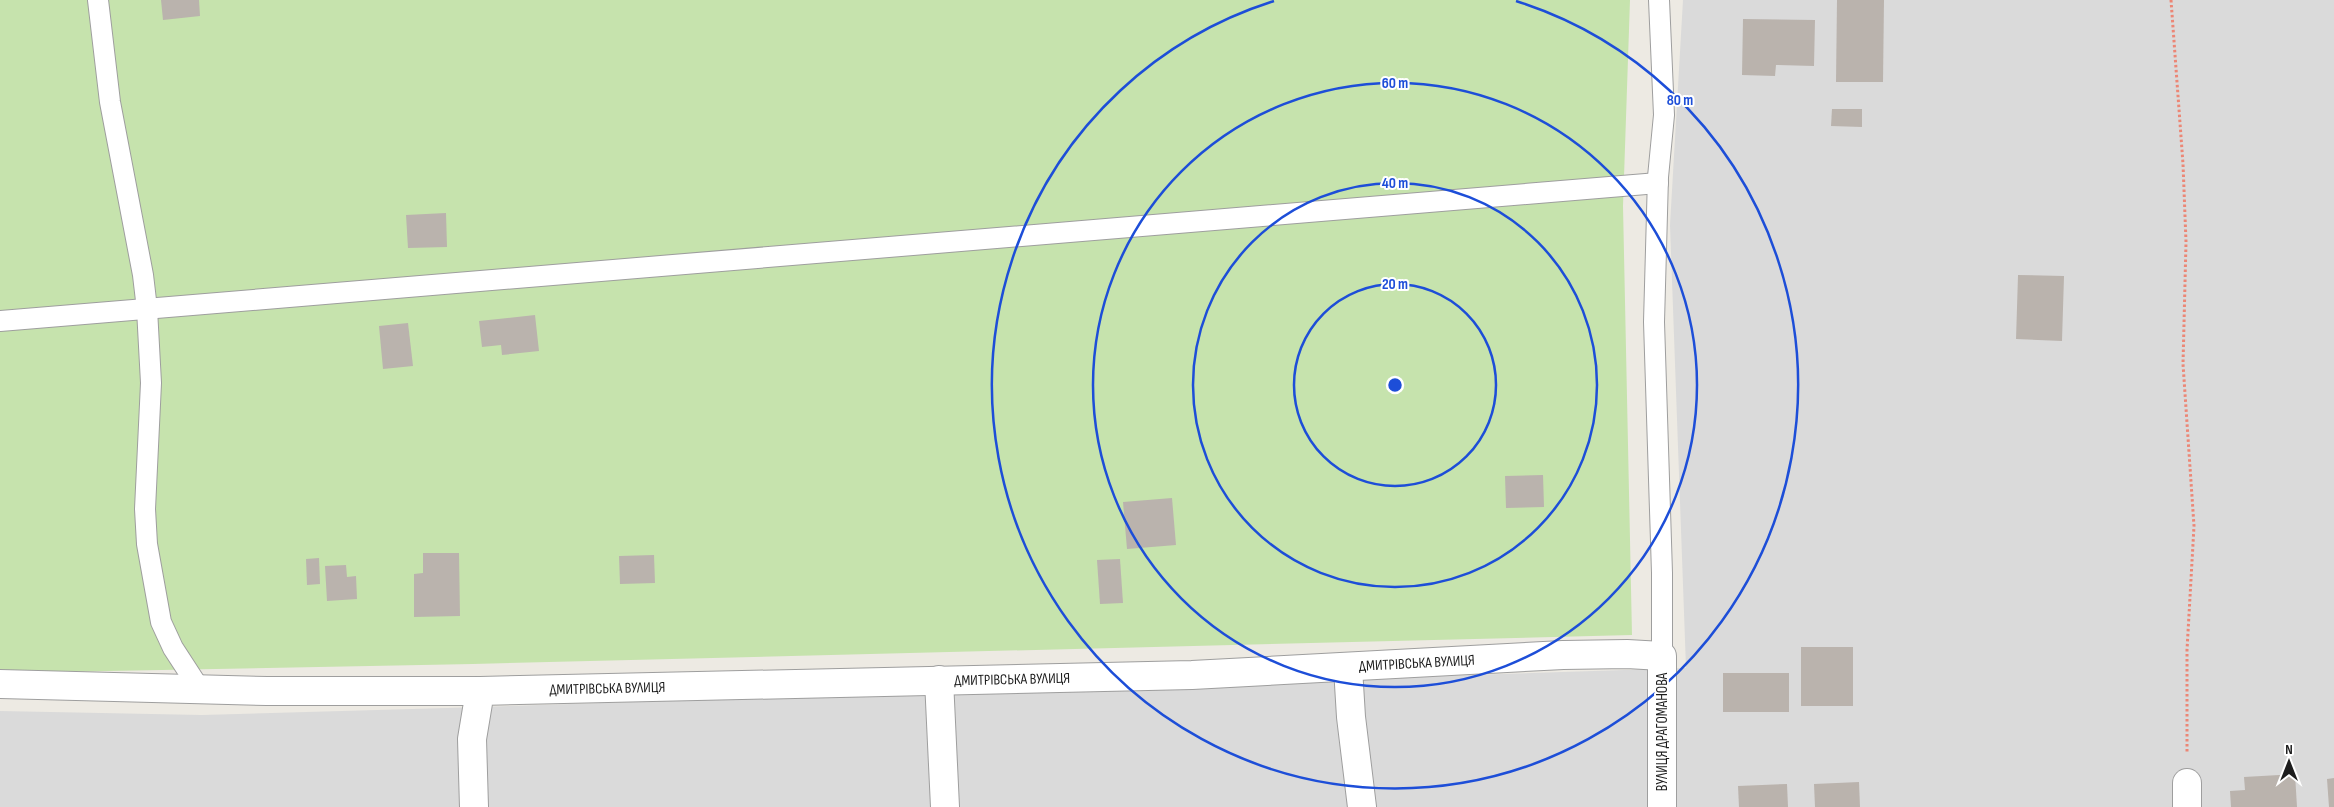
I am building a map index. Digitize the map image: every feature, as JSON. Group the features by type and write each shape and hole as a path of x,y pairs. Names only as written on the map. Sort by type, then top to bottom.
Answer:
{"street":[{"name":"ДМИТРІВСЬКА ВУЛИЦЯ","path":"0,684 343,692 480,690 1162,676 1578,655 1662,656"},
{"name":"ВУЛИЦЯ ДРАГОМАНОВА","path":"1662,656 1662,807"},
{"path":"1348,668 1353,739 1362,807"},
{"path":"939,680 945,807"},
{"path":"474,807 472,739 480,690"}],"lane":[{"path":"98,0 110,102 147,309 151,383 145,509 147,544 161,622 173,648 199,688"},
{"path":"1659,0 1664,115 1658,183 1654,322 1662,573 1662,656"},
{"path":"0,321 1658,183"}],"path":[{"path":"2171,0 2184,164 2186,274 2184,364 2194,526 2187,641 2187,795"}],"shaded area":[{"path":"1683,0 2334,0 2334,807 0,807 0,711 202,715 1686,668 1670,225"}],"green space":[{"path":"0,0 1630,0 1623,206 1632,635 473,664 0,673"}],"building":[{"path":"161,0 199,0 200,16 163,20"},
{"path":"1837,0 1884,0 1883,82 1836,82"},
{"path":"1743,19 1815,20 1814,66 1776,65 1775,76 1742,75"},
{"path":"1832,109 1862,109 1862,127 1831,126"},
{"path":"446,213 447,247 408,248 406,215"},
{"path":"2018,275 2064,276 2062,341 2016,339"},
{"path":"535,315 539,351 502,355 501,345 482,347 479,321"},
{"path":"408,323 413,366 383,369 379,326"},
{"path":"1543,475 1544,507 1506,508 1505,476"},
{"path":"1172,498 1176,545 1127,549 1123,502"},
{"path":"423,553 459,553 460,616 414,617 414,574 423,573"},
{"path":"654,555 655,583 620,584 619,556"},
{"path":"319,558 320,584 307,585 306,559"},
{"path":"1120,559 1123,603 1100,604 1097,560"},
{"path":"346,565 347,577 356,576 357,599 327,601 325,566"},
{"path":"1801,647 1853,647 1853,706 1801,706"},
{"path":"1723,673 1789,673 1789,712 1723,712"},
{"path":"2295,774 2297,807 2231,807 2230,791 2245,790 2244,777"},
{"path":"2334,778 2334,807 2329,807 2327,779"},
{"path":"1859,782 1860,807 1815,807 1814,784"},
{"path":"1787,784 1788,807 1739,807 1738,786"}]}
